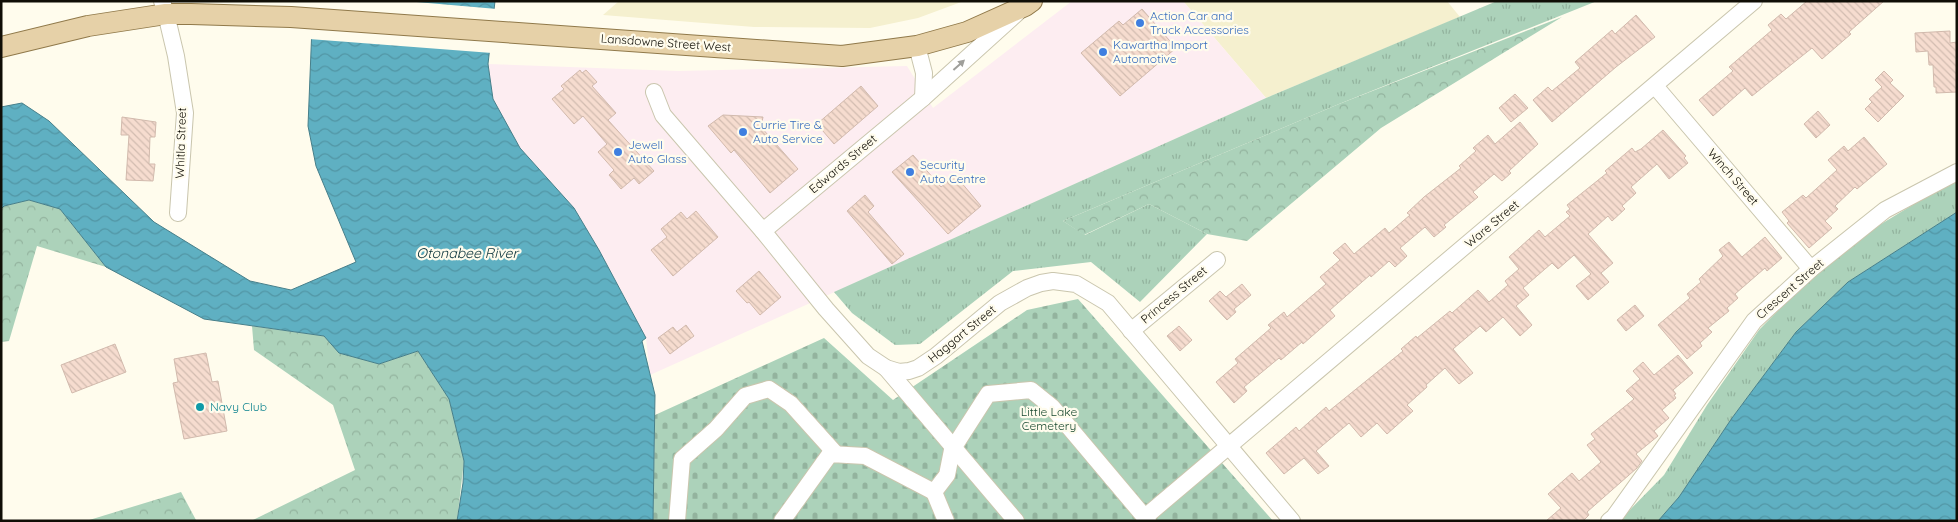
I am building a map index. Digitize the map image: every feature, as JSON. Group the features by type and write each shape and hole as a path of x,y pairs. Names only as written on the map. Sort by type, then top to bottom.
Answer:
{"main road":[{"name":"Lansdowne Street West","path":"1,47 164,8 842,56 917,46 967,32 1028,4"}],"street":[{"name":"Ware Street","path":"1146,519 1229,446 1754,1"},
{"name":"Edwards Street","path":"763,231 923,98 1028,4"},
{"name":"Whitla Street","path":"164,8 185,113 178,213"},
{"path":"917,46 924,74 923,98"},
{"name":"Winch Street","path":"1654,86 1811,270"},
{"name":"Haggart Street","path":"654,92 663,115 763,231 826,309 868,356 886,368 899,372 918,368 936,356 1000,304 1027,288 1053,281 1076,284 1093,292 1108,303 1292,521"},
{"name":"Crescent Street","path":"1609,521 1614,517 1754,321 1811,270 1884,210 1957,172"},
{"name":"Princess Street","path":"1132,331 1217,260"},
{"path":"886,368 1016,521"},
{"path":"676,521 682,459 716,429 745,396 768,389 791,404 836,454"},
{"path":"934,492 947,475 954,448 988,394 1031,390 1052,406 1146,519"},
{"path":"790,519 830,454 836,454 865,456 934,492 946,521"}],"shaded area":[{"path":"619,1 964,1 918,18 870,28 754,27 603,15"},
{"path":"1072,1 1183,1 1266,98 650,375 646,338 599,250 574,208 520,148 493,99 488,64 678,71 907,66 933,108"},
{"path":"1183,1 1447,1 1460,17 1266,98"}],"green space":[{"path":"1497,1 1597,1 1339,104 1063,221 1085,235 1149,204 1207,234 1140,302 1091,262 1013,271 920,344 895,345 852,313 834,292 1266,98"},
{"path":"1562,17 1381,128 1247,241 1207,234 1149,204 1084,235 1063,221 1339,104"},
{"path":"1957,178 1957,212 1848,282 1796,332 1732,418 1679,497 1658,521 1619,521 1664,475 1707,405 1759,330 1809,279 1868,232"},
{"path":"29,200 60,209 106,267 37,246 9,341 1,342 1,209 4,206"},
{"name":"Little Lake Cemetery","path":"1078,299 1273,521 653,521 655,415 824,338 893,400 1027,310"},
{"path":"252,326 324,336 340,353 379,364 418,351 449,399 464,461 457,521 251,521 355,470 333,405 254,350"},
{"path":"181,492 195,521 86,521"}],"water":[{"name":"Otonabee River","path":"313,1 495,1 488,64 493,99 520,148 574,208 599,250 646,338 642,341 655,395 653,521 457,521 463,483 464,461 449,399 418,351 379,364 339,353 324,336 204,319 106,267 60,209 29,200 4,206 1,209 1,107 22,103 49,121 154,222 250,281 291,290 356,262 316,166 308,126"},
{"path":"1957,212 1957,521 1658,521 1679,497 1732,418 1796,332 1848,282"}],"pier":[{"path":"311,1 405,1 497,9 492,53 309,39"}],"building":[{"path":"1807,1 1884,1 1849,32 1851,34 1822,59 1812,48 1752,96 1745,88 1713,116 1699,100 1733,71 1729,67 1772,30 1768,25 1781,14 1786,19"},
{"path":"1142,9 1176,48 1120,96 1081,53 1119,21 1123,25"},
{"path":"1636,15 1655,37 1616,67 1552,122 1533,100 1548,87 1552,91 1580,68 1575,62 1612,30 1615,34"},
{"path":"1950,31 1950,43 1957,42 1957,92 1936,93 1933,65 1929,65 1928,51 1916,52 1915,33"},
{"path":"580,70 582,73 586,70 597,82 592,86 616,113 608,120 654,171 639,184 634,178 621,189 609,175 614,170 598,152 607,144 583,116 574,124 552,99 564,89 561,86"},
{"path":"1884,71 1893,80 1890,83 1904,96 1878,122 1865,109 1872,102 1869,99 1882,87 1875,80"},
{"path":"861,86 878,106 834,144 817,124"},
{"path":"1515,94 1528,108 1511,122 1499,108"},
{"path":"1818,111 1830,125 1816,138 1804,124"},
{"path":"723,115 763,117 761,127 798,169 770,193 734,150 731,153 708,126"},
{"path":"122,117 156,122 155,137 150,137 149,164 155,164 153,181 126,180 129,135 121,135"},
{"path":"1520,122 1538,144 1509,171 1511,173 1502,181 1494,174 1473,192 1478,197 1444,225 1446,227 1434,237 1425,227 1400,248 1407,256 1395,267 1389,261 1371,277 1370,275 1330,310 1335,316 1303,344 1302,342 1281,360 1279,358 1244,387 1247,391 1234,403 1216,382 1238,363 1235,359 1271,328 1268,325 1284,312 1287,317 1326,284 1320,277 1340,260 1333,253 1345,243 1354,254 1385,228 1389,233 1410,215 1407,213 1424,197 1461,168 1459,166 1476,151 1473,148 1488,135 1495,144"},
{"path":"1663,130 1686,156 1684,158 1688,163 1669,179 1657,164 1631,187 1636,193 1622,206 1625,209 1612,221 1608,216 1588,234 1613,263 1601,273 1609,282 1588,300 1576,286 1591,274 1574,255 1558,269 1552,263 1523,288 1529,295 1516,306 1532,325 1520,336 1503,317 1486,332 1480,326 1453,349 1473,373 1459,384 1445,368 1407,405 1413,411 1387,434 1377,423 1361,437 1349,423 1316,451 1329,466 1318,474 1304,458 1284,474 1266,453 1296,427 1299,431 1326,407 1329,411 1403,351 1401,349 1416,336 1417,338 1450,311 1452,313 1478,290 1489,302 1508,285 1505,281 1519,269 1509,257 1539,230 1545,237 1570,216 1566,212 1570,209 1567,205 1607,173 1605,171 1632,148 1635,152 1641,149"},
{"path":"1864,137 1887,164 1857,189 1855,187 1835,206 1838,209 1825,221 1832,228 1809,248 1787,223 1789,221 1782,212 1803,195 1806,198 1837,170 1828,160 1844,146 1848,151"},
{"path":"913,155 941,187 955,175 981,206 948,234 892,172"},
{"path":"865,195 874,206 868,212 904,254 892,264 847,211"},
{"path":"696,211 718,237 673,276 651,250 667,237 661,229 681,212 687,219"},
{"path":"1765,237 1782,258 1767,271 1765,268 1735,294 1738,298 1727,308 1729,311 1708,328 1712,332 1700,343 1702,346 1687,359 1658,325 1690,298 1687,294 1701,282 1699,279 1723,256 1719,250 1729,242 1742,257"},
{"path":"759,271 781,297 760,315 736,291"},
{"path":"1242,284 1251,295 1234,309 1236,312 1227,320 1209,301 1220,291 1226,297"},
{"path":"1635,305 1644,316 1626,331 1617,320"},
{"path":"686,325 694,336 670,354 658,338 673,327 677,332"},
{"path":"1179,326 1192,340 1180,351 1167,336"},
{"path":"115,344 126,372 72,393 61,365"},
{"name":"Navy Club","path":"206,353 212,382 218,381 227,431 184,439 173,383 178,382 174,359"},
{"path":"1678,355 1693,373 1673,390 1676,398 1662,410 1669,418 1654,431 1658,436 1636,454 1642,461 1637,468 1587,512 1589,515 1583,521 1546,521 1561,508 1548,494 1572,473 1579,481 1601,462 1587,445 1595,439 1591,434 1634,399 1626,391 1640,379 1633,371 1643,362 1654,375"}],"place":[{"name":"Action Car and Truck Accessories","path":"1140,23"},
{"name":"Kawartha Import Automotive","path":"1103,52"},
{"name":"Currie Tire & Auto Service","path":"743,132"},
{"name":"Jewell Auto Glass","path":"618,152"},
{"name":"Security Auto Centre","path":"910,172"},
{"name":"Navy Club","path":"200,407"}]}
